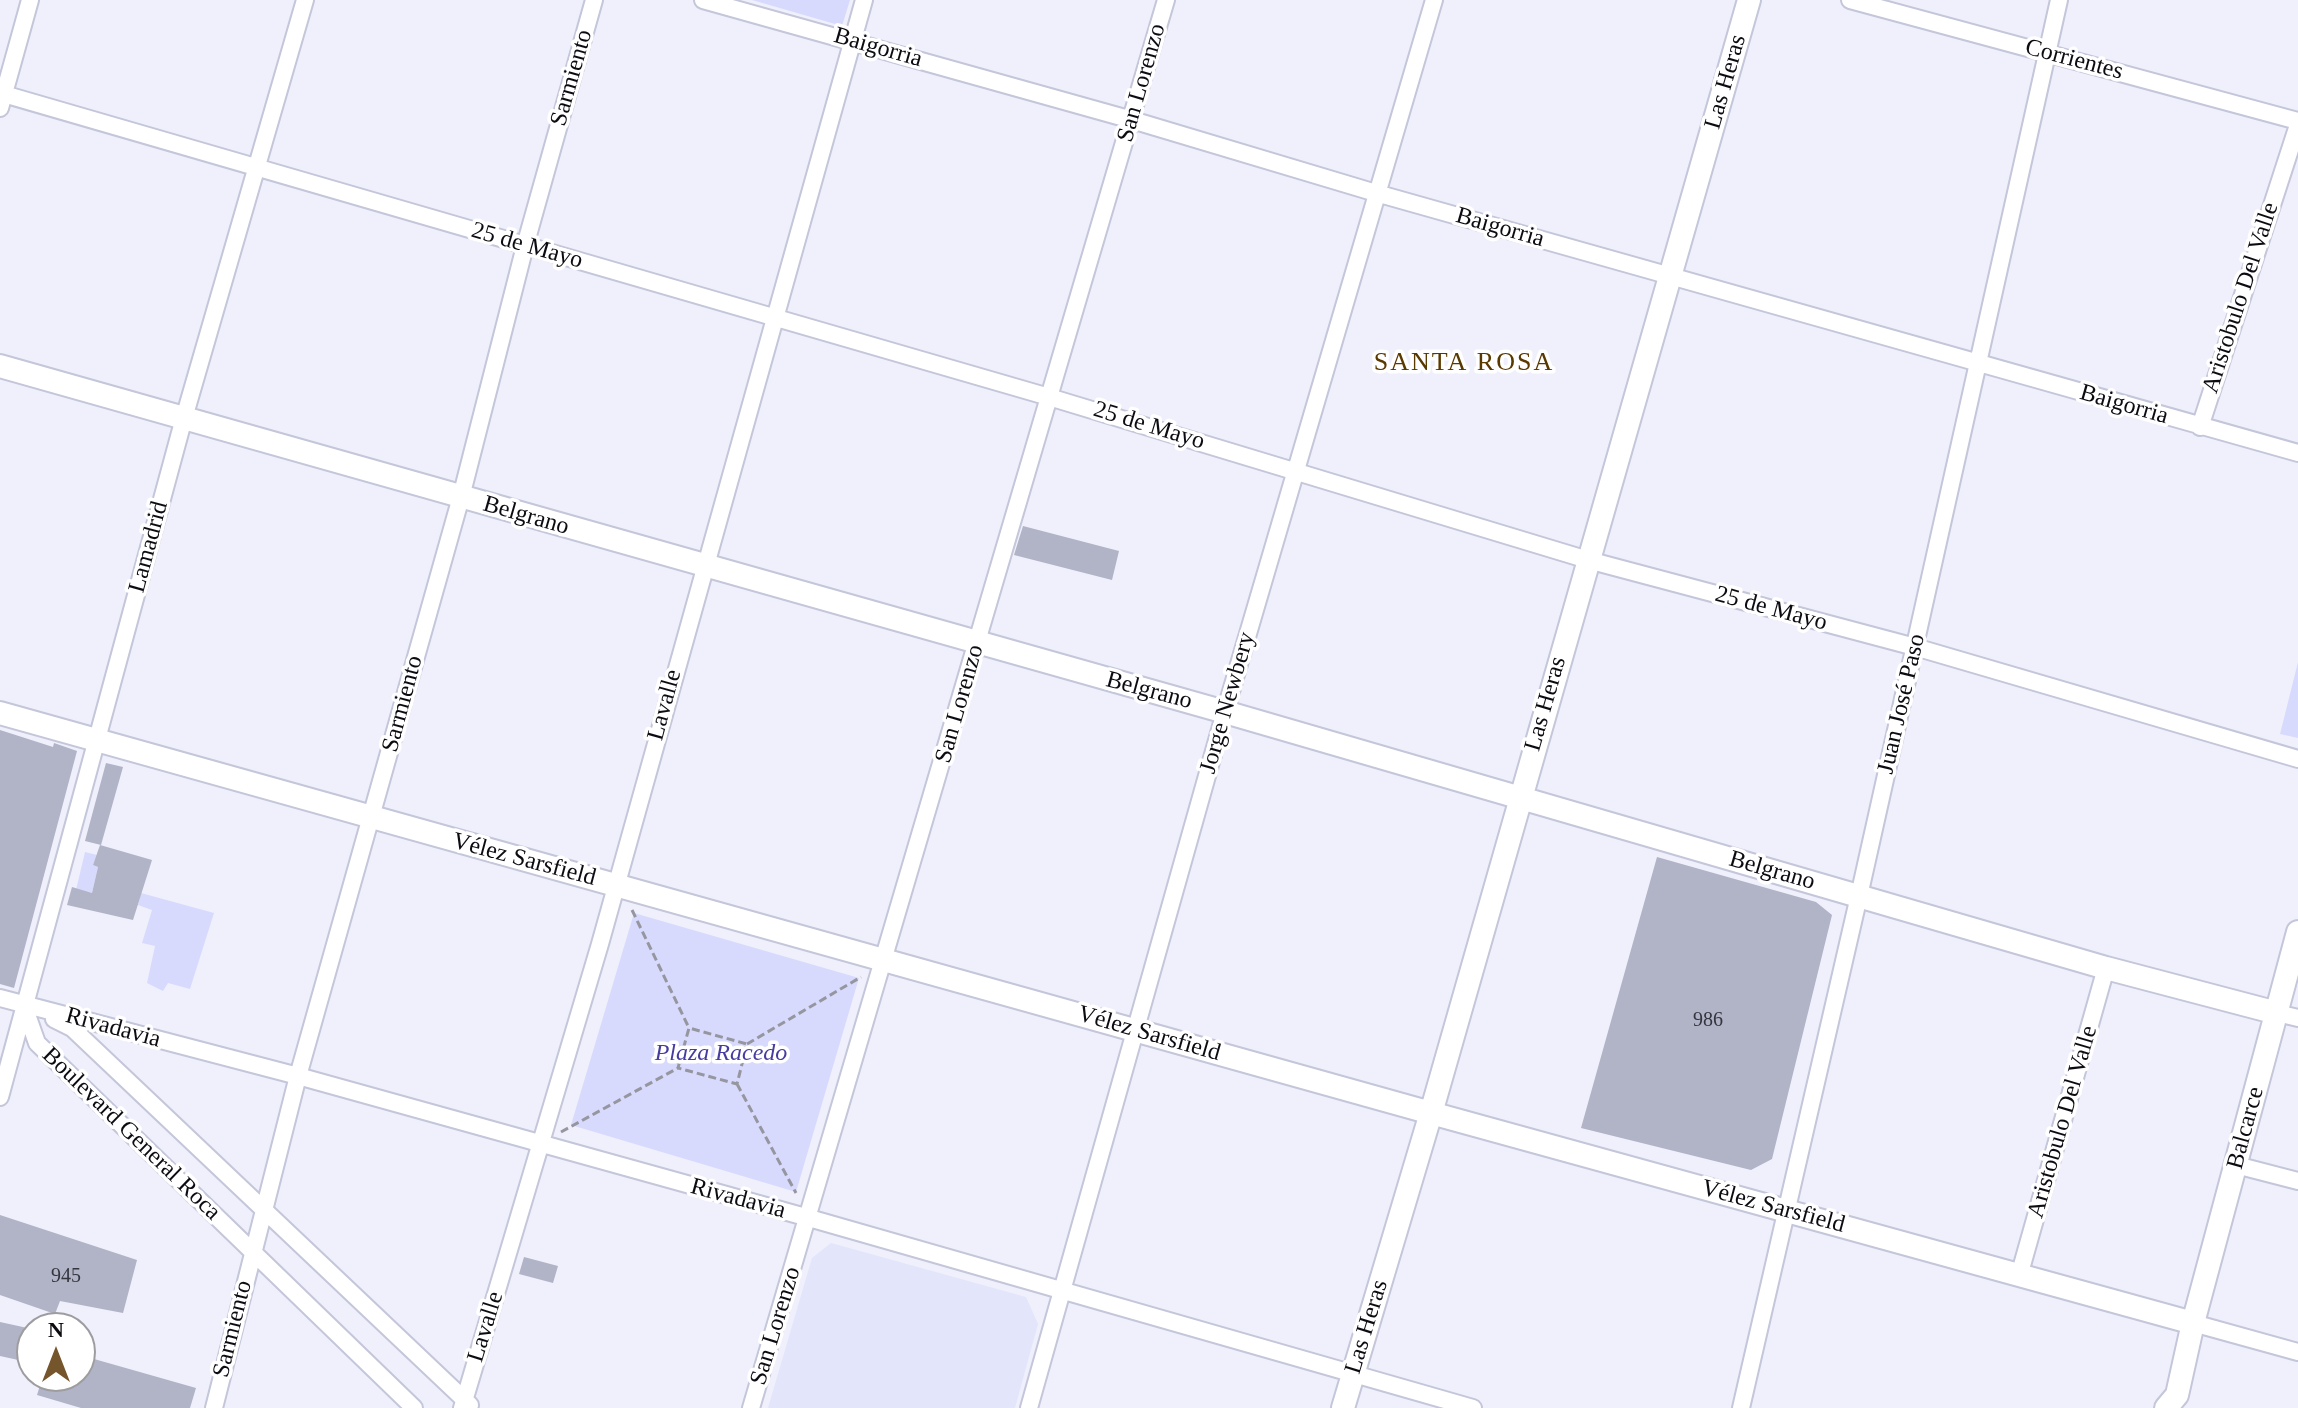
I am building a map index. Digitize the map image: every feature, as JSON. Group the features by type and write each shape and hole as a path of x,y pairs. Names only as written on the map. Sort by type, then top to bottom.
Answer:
{"main road":[{"name":"Las Heras","path":"1343,1408 1431,1113 1749,0"},
{"name":"Belgrano","path":"0,366 1225,712 2106,968 2288,1016"},
{"name":"Vélez Sarsfield","path":"0,713 2193,1323"},
{"name":"Balcarce","path":"2166,1408 2177,1395 2236,1165 2288,1016 2298,932"}],"street":[{"path":"1,99 30,0"},
{"name":"Lamadrid","path":"0,1097 184,418 305,0"},
{"name":"Sarmiento","path":"214,1408 298,1076 461,497 525,246 594,0"},
{"name":"Baigorria","path":"703,0 2298,453"},
{"name":"Lavalle","path":"466,1405 864,0"},
{"name":"San Lorenzo","path":"751,1408 1166,0"},
{"name":"Jorge Newbery","path":"1029,1408 1225,712 1434,0"},
{"name":"Corrientes","path":"1850,0 2298,123"},
{"name":"Juan José Paso","path":"1741,1408 2059,0"},
{"name":"25 de Mayo","path":"1,99 256,169 1049,397 1588,560 1915,647 2298,759"},
{"name":"Aristobulo Del Valle","path":"2200,427 2298,123"},
{"name":"Aristobulo Del Valle","path":"2019,1276 2106,968"},
{"name":"Rivadavia","path":"0,998 298,1076 809,1218 1473,1408"},
{"name":"Boulevard General Roca","path":"24,1005 72,1028 466,1405"},
{"name":"Boulevard General Roca","path":"24,1005 37,1043 414,1408"},
{"path":"2236,1165 2298,1181"},
{"name":"Vélez Sarsfield","path":"2193,1323 2298,1352"}],"path":[{"path":"615,885 634,913 689,1028 678,1068"},
{"path":"809,1218 737,1084 747,1044 884,961"},
{"path":"689,1028 747,1044"},
{"path":"542,1145 571,1125 678,1068 737,1084"}],"shaded area":[{"path":"831,1243 1026,1297 1038,1324 1015,1408 768,1408 812,1258"}],"green space":[{"path":"752,0 850,0 842,26"},
{"path":"2298,662 2298,738 2280,734"},
{"path":"85,852 97,855 93,865 98,867 92,893 76,890"},
{"path":"141,893 214,913 190,989 168,983 163,991 147,983 155,946 142,943 152,910 138,905"},
{"name":"Plaza Racedo","path":"634,913 859,978 796,1192 571,1125"}],"building":[{"path":"1023,526 1119,551 1112,580 1014,555"},
{"path":"0,730 53,747 54,743 77,751 14,988 0,984"},
{"path":"106,763 123,767 101,845 85,841"},
{"path":"100,845 152,860 133,920 67,905 72,887 92,893 98,867 93,865"},
{"path":"1657,857 1816,902 1832,915 1772,1159 1751,1170 1581,1128"},
{"path":"0,1215 137,1260 123,1313 60,1301 56,1312 49,1312 0,1295"},
{"path":"524,1257 558,1266 553,1283 519,1274"},
{"path":"0,1322 16,1326 16,1360 0,1356"},
{"path":"96,1360 196,1388 190,1408 81,1408 37,1395 38,1392 96,1392"}],"district":[{"name":"SANTA ROSA","path":"1464,363"}]}
